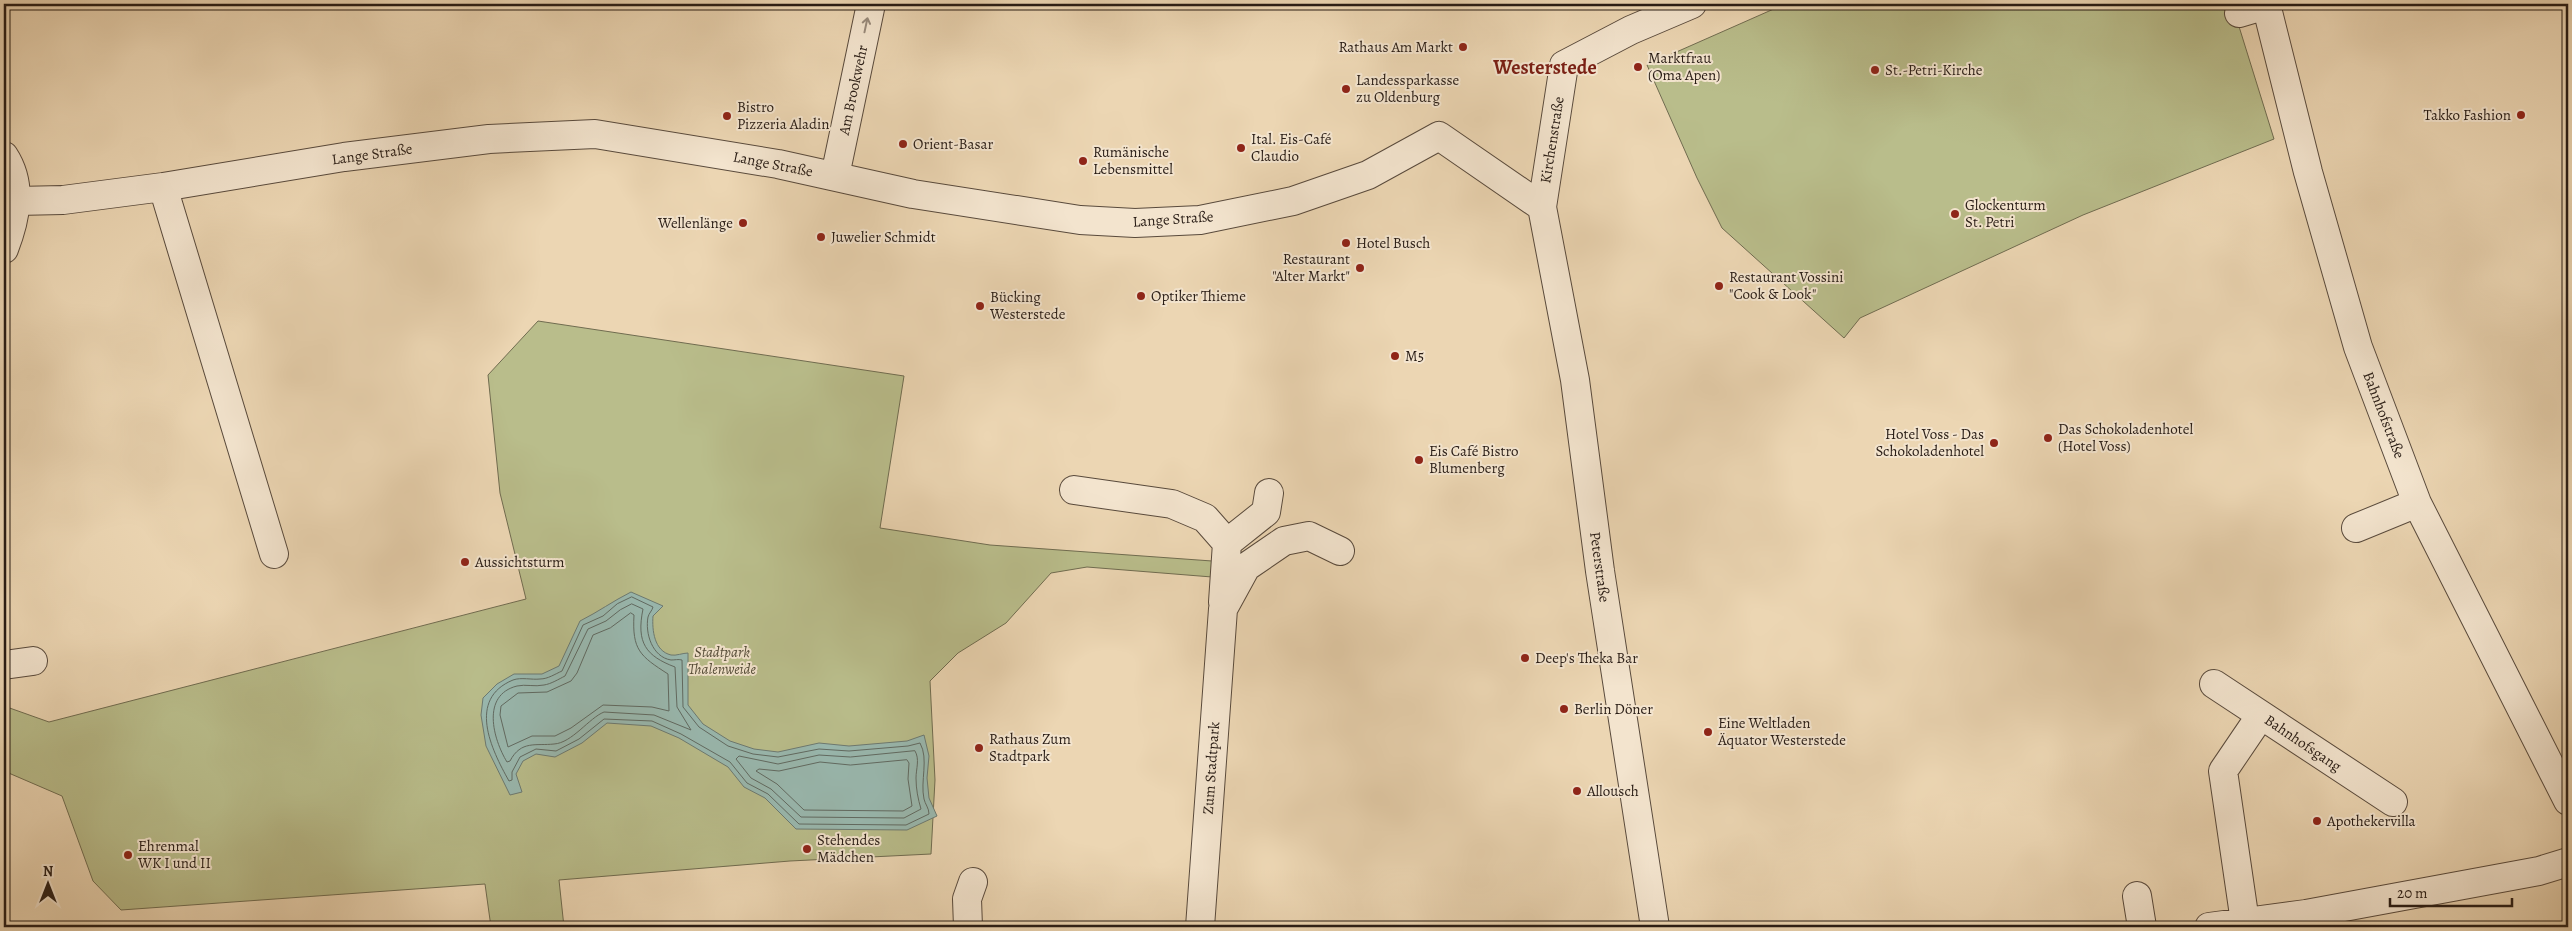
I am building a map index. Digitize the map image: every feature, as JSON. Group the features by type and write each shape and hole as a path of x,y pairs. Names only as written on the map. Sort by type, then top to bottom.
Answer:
{"street":[{"name":"Am Brookwehr","path":"835,176 871,4"},
{"name":"Kirchenstraße","path":"1542,207 1564,65 1632,30 1692,4"},
{"path":"2239,13 2266,4"},
{"name":"Bahnhofstraße","path":"2266,4 2310,181 2358,347 2417,503 2568,801"},
{"name":"Lange Straße","path":"16,201 63,200 163,188 354,156 489,139 595,134 835,176 913,194 1080,220 1135,223 1200,220 1293,201 1368,175 1439,136 1542,207"},
{"path":"4,156 16,183 16,201 10,233 4,249"},
{"path":"163,188 274,554"},
{"name":"Peterstraße","path":"1542,207 1575,380 1600,571 1655,927"},
{"path":"1074,490 1172,504 1205,518 1227,543 1266,512 1268,494"},
{"path":"2356,528 2417,503"},
{"name":"Zum Stadtpark","path":"1223,609 1246,567 1284,541 1310,536 1340,551"},
{"name":"Zum Stadtpark","path":"1200,927 1227,543"},
{"path":"4,665 33,662"},
{"name":"Bahnhofsgang","path":"2214,684 2392,802"},
{"path":"2246,922 2223,772 2261,715"},
{"path":"2209,927 2246,922 2307,921 2539,871 2568,862"},
{"path":"968,927 967,899 973,882"},
{"path":"2137,896 2142,927"}],"green space":[{"path":"1785,4 2232,4 2274,139 2083,215 1860,318 1844,338 1722,228 1697,178 1647,65"},
{"name":"Stadtpark Thalenweide","path":"538,321 904,376 880,528 990,545 1212,561 1212,577 1087,567 1051,573 1006,623 958,653 930,681 935,780 931,854 790,861 559,880 564,927 491,927 485,884 121,910 93,881 62,796 4,771 4,706 49,722 526,599 500,493 488,375"}],"water":[{"path":"631,592 663,606 653,616 655,639 665,653 673,655 688,653 688,705 703,724 730,741 754,749 778,752 819,743 849,746 907,741 924,735 929,756 927,778 929,798 937,816 907,830 796,829 765,798 744,787 728,767 679,738 651,726 607,723 582,743 555,757 536,754 523,761 516,774 522,792 510,795 486,746 481,715 483,698 497,684 514,674 542,674 559,666 580,621"}],"place":[{"name":"Rathaus Am Markt","path":"1463,47"},
{"name":"Marktfrau (Oma Apen)","path":"1638,67"},
{"name":"St.-Petri-Kirche","path":"1875,70"},
{"name":"Landessparkasse zu Oldenburg","path":"1346,89"},
{"name":"Takko Fashion","path":"2521,115"},
{"name":"Bistro Pizzeria Aladin","path":"727,116"},
{"name":"Orient-Basar","path":"903,144"},
{"name":"Ital. Eis-Café Claudio","path":"1241,148"},
{"name":"Rumänische Lebensmittel","path":"1083,161"},
{"name":"Glockenturm St. Petri","path":"1955,214"},
{"name":"Wellenlänge","path":"743,223"},
{"name":"Juwelier Schmidt","path":"821,237"},
{"name":"Hotel Busch","path":"1346,243"},
{"name":"Restaurant \"Alter Markt\"","path":"1360,268"},
{"name":"Restaurant Vossini \"Cook & Look\"","path":"1719,286"},
{"name":"Optiker Thieme","path":"1141,296"},
{"name":"Bücking Westerstede","path":"980,306"},
{"name":"M5","path":"1395,356"},
{"name":"Das Schokoladenhotel (Hotel Voss)","path":"2048,438"},
{"name":"Hotel Voss - Das Schokoladenhotel","path":"1994,443"},
{"name":"Eis Café Bistro Blumenberg","path":"1419,460"},
{"name":"Aussichtsturm","path":"465,562"},
{"name":"Deep's Theka Bar","path":"1525,658"},
{"name":"Berlin Döner","path":"1564,709"},
{"name":"Eine Weltladen Äquator Westerstede","path":"1708,732"},
{"name":"Rathaus Zum Stadtpark","path":"979,748"},
{"name":"Allousch","path":"1577,791"},
{"name":"Apothekervilla","path":"2317,821"},
{"name":"Stehendes Mädchen","path":"807,849"},
{"name":"Ehrenmal WK I und II","path":"128,855"}],"district":[{"name":"Westerstede","path":"1545,67"}]}
